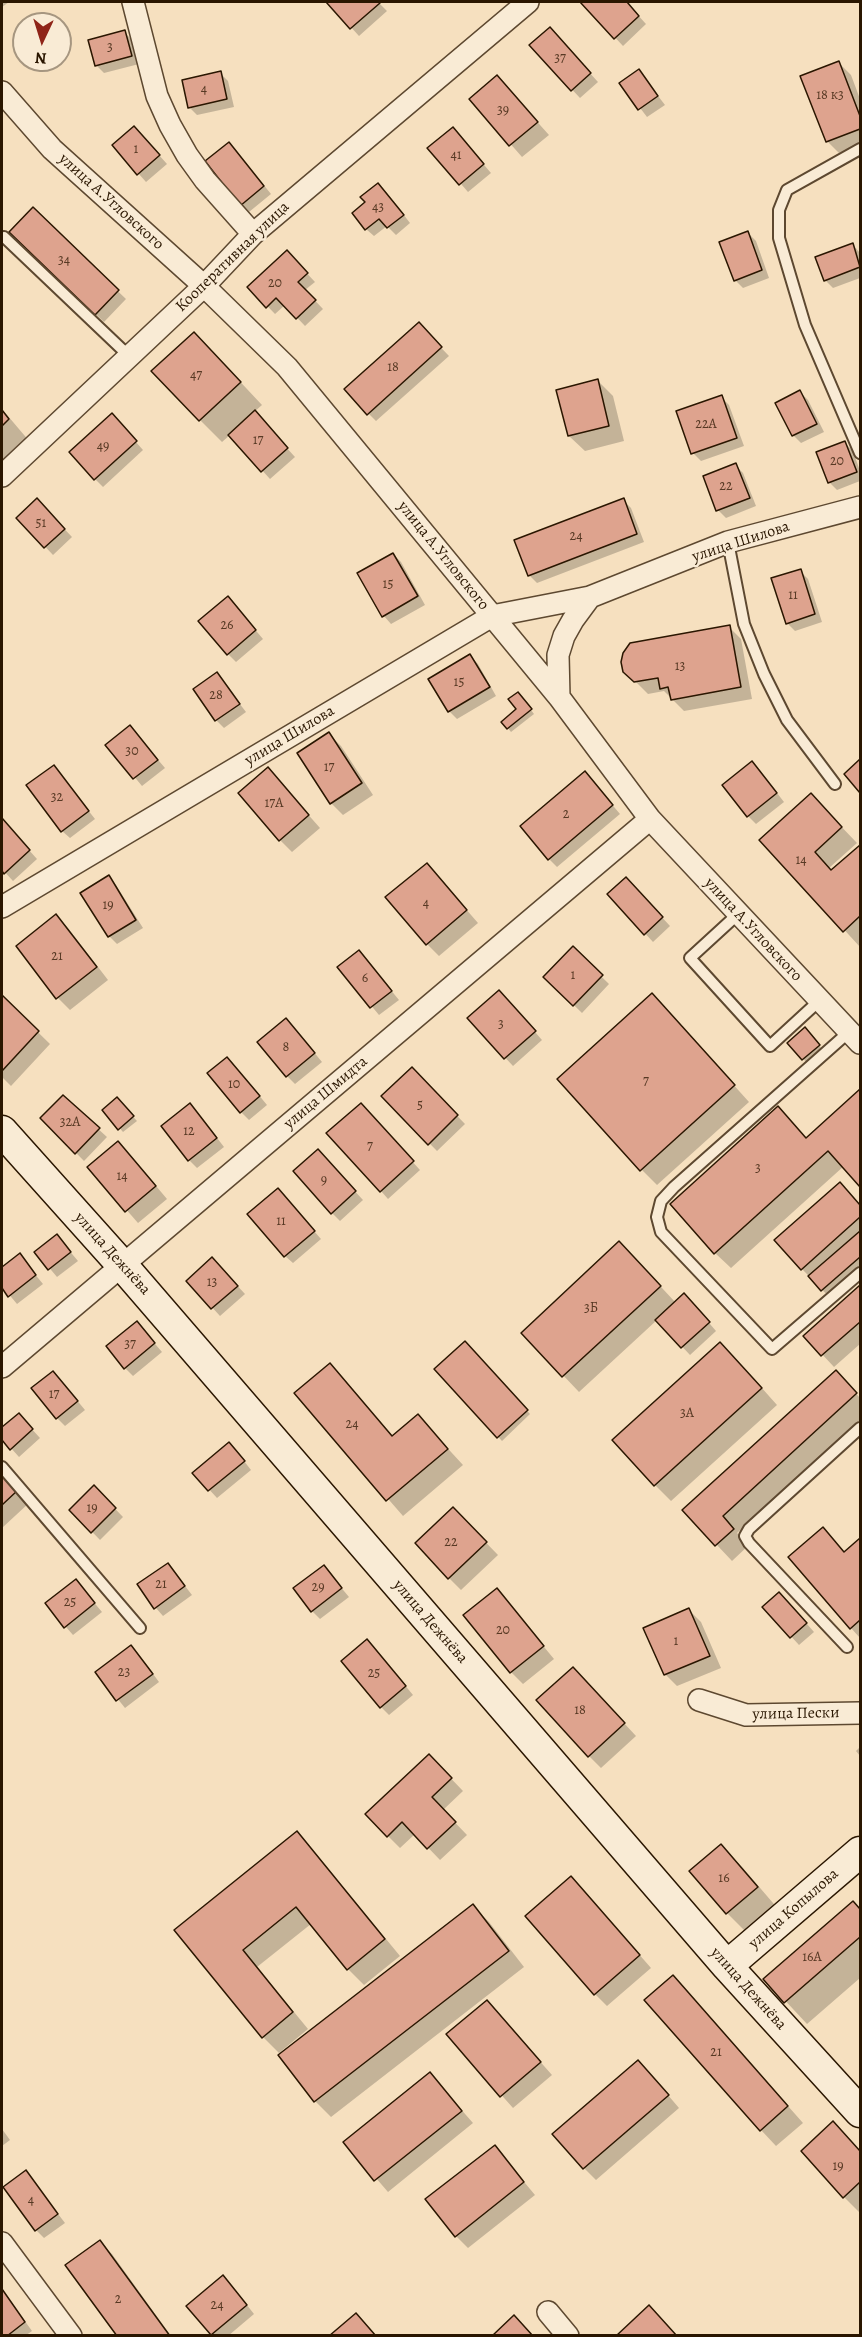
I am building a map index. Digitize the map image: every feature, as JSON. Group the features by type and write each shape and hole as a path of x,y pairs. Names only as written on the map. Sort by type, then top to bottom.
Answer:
{"main road":[{"name":"улица Дежнёва","path":"2,1131 122,1265 727,1966 861,2112"},
{"name":"улица Копылова","path":"727,1966 861,1852"}],"street":[{"path":"133,2 158,96 170,125 205,180 253,234"},
{"name":"Кооперативная улица","path":"2,476 204,286 253,234 528,2"},
{"name":"улица А.Угловского","path":"2,92 52,149 204,286 287,367 559,698 650,819 855,1037"},
{"name":"улица Шилова","path":"2,907 492,616 590,597 728,542 861,507"},
{"path":"559,698 558,656 564,636 590,597"},
{"name":"улица Шмидта","path":"2,1367 650,819"},
{"name":"улица Пески","path":"699,1700 746,1715 861,1713"},
{"path":"2,2243 71,2336"},
{"path":"548,2312 568,2336"}],"lane":[{"path":"861,148 787,190 779,210 779,238 805,325 861,453"},
{"path":"4,237 129,356"},
{"path":"728,542 744,624 764,674 787,720 836,784"},
{"path":"738,914 690,958 770,1046 820,1000"},
{"path":"855,1037 674,1187 662,1201 657,1217 661,1233 772,1349 861,1273"},
{"path":"847,1647 749,1543 746,1536 749,1529 861,1428"},
{"path":"2,1467 140,1628"}],"building":[{"path":"326,2 379,2 380,3 350,29"},
{"path":"580,2 627,2 639,16 614,39"},
{"path":"550,27 591,73 571,91 529,45"},
{"path":"125,30 132,56 95,66 88,40"},
{"path":"839,61 860,116 860,129 826,142 800,76"},
{"path":"639,69 658,96 638,110 619,83"},
{"path":"221,71 227,99 188,108 182,80"},
{"path":"497,75 538,122 509,146 469,99"},
{"path":"134,126 160,155 137,175 112,145"},
{"path":"453,127 484,164 459,185 427,148"},
{"path":"229,142 264,186 240,206 205,161"},
{"path":"378,183 404,215 387,228 379,219 365,230 352,213 365,202 360,197"},
{"path":"33,207 119,290 95,315 9,232"},
{"path":"748,231 762,270 734,281 719,242"},
{"path":"853,243 860,267 824,281 815,257"},
{"path":"287,250 308,273 298,282 316,300 296,319 276,298 266,308 247,287"},
{"path":"419,322 442,347 367,415 344,389"},
{"path":"194,332 241,382 199,421 151,371"},
{"path":"598,379 609,426 568,436 556,390"},
{"path":"800,390 817,424 792,436 775,403"},
{"path":"722,395 737,438 691,454 676,411"},
{"path":"2,410 9,419 2,426"},
{"path":"255,410 288,448 261,472 228,435"},
{"path":"112,413 137,441 94,480 69,452"},
{"path":"845,441 857,472 828,483 816,452"},
{"path":"736,463 750,498 716,511 703,476"},
{"path":"37,498 65,529 44,548 16,518"},
{"path":"624,498 637,534 528,576 514,540"},
{"path":"393,553 418,596 382,617 357,573"},
{"path":"801,569 815,614 786,624 771,578"},
{"path":"228,596 256,630 227,655 198,621"},
{"path":"730,625 741,687 671,700 668,687 660,689 658,678 634,682 623,672 621,662 623,653 630,643"},
{"path":"470,654 490,687 448,712 428,679"},
{"path":"217,672 240,704 215,721 193,689"},
{"path":"518,692 532,709 507,729 501,722 516,709 508,699"},
{"path":"130,725 158,760 133,779 105,745"},
{"path":"329,732 362,783 330,804 297,753"},
{"path":"860,759 860,793 844,774"},
{"path":"752,761 777,793 747,817 722,785"},
{"path":"54,765 89,811 61,832 26,785"},
{"path":"268,767 309,815 279,841 238,793"},
{"path":"585,771 613,805 548,860 520,826"},
{"path":"811,793 842,827 815,852 831,870 860,845 860,916 843,932 759,840"},
{"path":"2,818 30,850 4,874 2,871"},
{"path":"427,863 467,910 426,945 385,897"},
{"path":"109,875 136,920 108,937 80,893"},
{"path":"626,877 663,917 644,935 607,894"},
{"path":"56,914 97,967 56,999 16,946"},
{"path":"573,946 603,975 573,1006 543,977"},
{"path":"359,950 392,991 370,1008 337,967"},
{"path":"499,990 536,1031 504,1059 467,1018"},
{"path":"652,993 735,1085 640,1171 557,1079"},
{"path":"2,995 39,1031 2,1071"},
{"path":"286,1018 315,1053 286,1077 257,1042"},
{"path":"805,1027 820,1045 802,1060 787,1043"},
{"path":"227,1057 260,1096 240,1113 207,1073"},
{"path":"412,1067 458,1115 428,1145 381,1096"},
{"path":"860,1089 860,1187 828,1151 714,1254 670,1204 778,1106 806,1138"},
{"path":"63,1095 100,1128 75,1154 40,1118"},
{"path":"117,1097 134,1116 118,1130 102,1110"},
{"path":"190,1103 217,1138 188,1161 161,1126"},
{"path":"361,1103 414,1161 380,1192 326,1133"},
{"path":"118,1141 156,1186 125,1212 87,1167"},
{"path":"318,1149 356,1191 331,1214 293,1171"},
{"path":"840,1182 860,1205 860,1217 801,1270 774,1240"},
{"path":"278,1188 315,1231 284,1257 247,1214"},
{"path":"860,1231 860,1257 821,1291 808,1276"},
{"path":"57,1234 71,1252 48,1270 34,1252"},
{"path":"619,1241 661,1286 562,1377 521,1333"},
{"path":"20,1253 36,1275 8,1297 2,1288 2,1267"},
{"path":"212,1257 238,1286 211,1309 186,1281"},
{"path":"860,1285 860,1322 821,1356 803,1336"},
{"path":"684,1293 710,1322 681,1348 655,1320"},
{"path":"137,1321 155,1343 124,1369 106,1346"},
{"path":"465,1341 528,1410 497,1438 434,1369"},
{"path":"720,1342 762,1388 654,1486 612,1440"},
{"path":"330,1363 392,1436 418,1414 448,1449 386,1501 294,1393"},
{"path":"836,1370 857,1393 723,1516 734,1529 715,1546 682,1510"},
{"path":"53,1371 78,1401 56,1419 31,1388"},
{"path":"19,1413 33,1429 10,1450 2,1440 2,1427"},
{"path":"229,1442 245,1461 208,1491 192,1473"},
{"path":"2,1472 18,1490 2,1505"},
{"path":"94,1485 116,1508 91,1533 69,1510"},
{"path":"453,1507 487,1542 448,1579 415,1543"},
{"path":"823,1527 844,1552 860,1538 860,1620 850,1629 788,1557"},
{"path":"168,1563 185,1586 154,1609 137,1584"},
{"path":"324,1565 342,1588 311,1612 293,1588"},
{"path":"76,1579 95,1603 64,1628 45,1603"},
{"path":"497,1588 544,1646 510,1673 463,1615"},
{"path":"779,1592 807,1623 790,1638 762,1607"},
{"path":"689,1608 710,1656 664,1675 643,1628"},
{"path":"367,1639 406,1686 380,1708 341,1661"},
{"path":"131,1645 153,1674 116,1701 95,1672"},
{"path":"573,1667 625,1723 588,1757 536,1700"},
{"path":"429,1754 452,1778 432,1797 456,1822 427,1849 402,1822 387,1837 365,1814"},
{"path":"297,1831 385,1939 347,1970 296,1907 243,1950 293,2012 262,2038 174,1930"},
{"path":"721,1844 758,1887 726,1914 689,1871"},
{"path":"571,1876 640,1955 594,1995 525,1916"},
{"path":"853,1901 860,1909 860,1937 784,2003 763,1979"},
{"path":"473,1904 509,1951 314,2102 278,2055"},
{"path":"673,1975 788,2106 760,2131 644,2000"},
{"path":"487,2000 541,2062 500,2097 446,2034"},
{"path":"638,2060 669,2095 583,2169 552,2134"},
{"path":"430,2072 462,2111 374,2181 343,2142"},
{"path":"833,2121 860,2151 860,2182 843,2198 801,2151"},
{"path":"495,2145 524,2182 455,2237 425,2199"},
{"path":"26,2170 58,2214 35,2231 3,2187"},
{"path":"100,2240 170,2336 117,2336 65,2265"},
{"path":"223,2275 247,2305 211,2335 186,2306"},
{"path":"2,2289 25,2322 7,2336 2,2336"},
{"path":"649,2305 677,2336 616,2336"},
{"path":"356,2313 376,2336 329,2336"},
{"path":"514,2315 533,2336 492,2336"}]}
